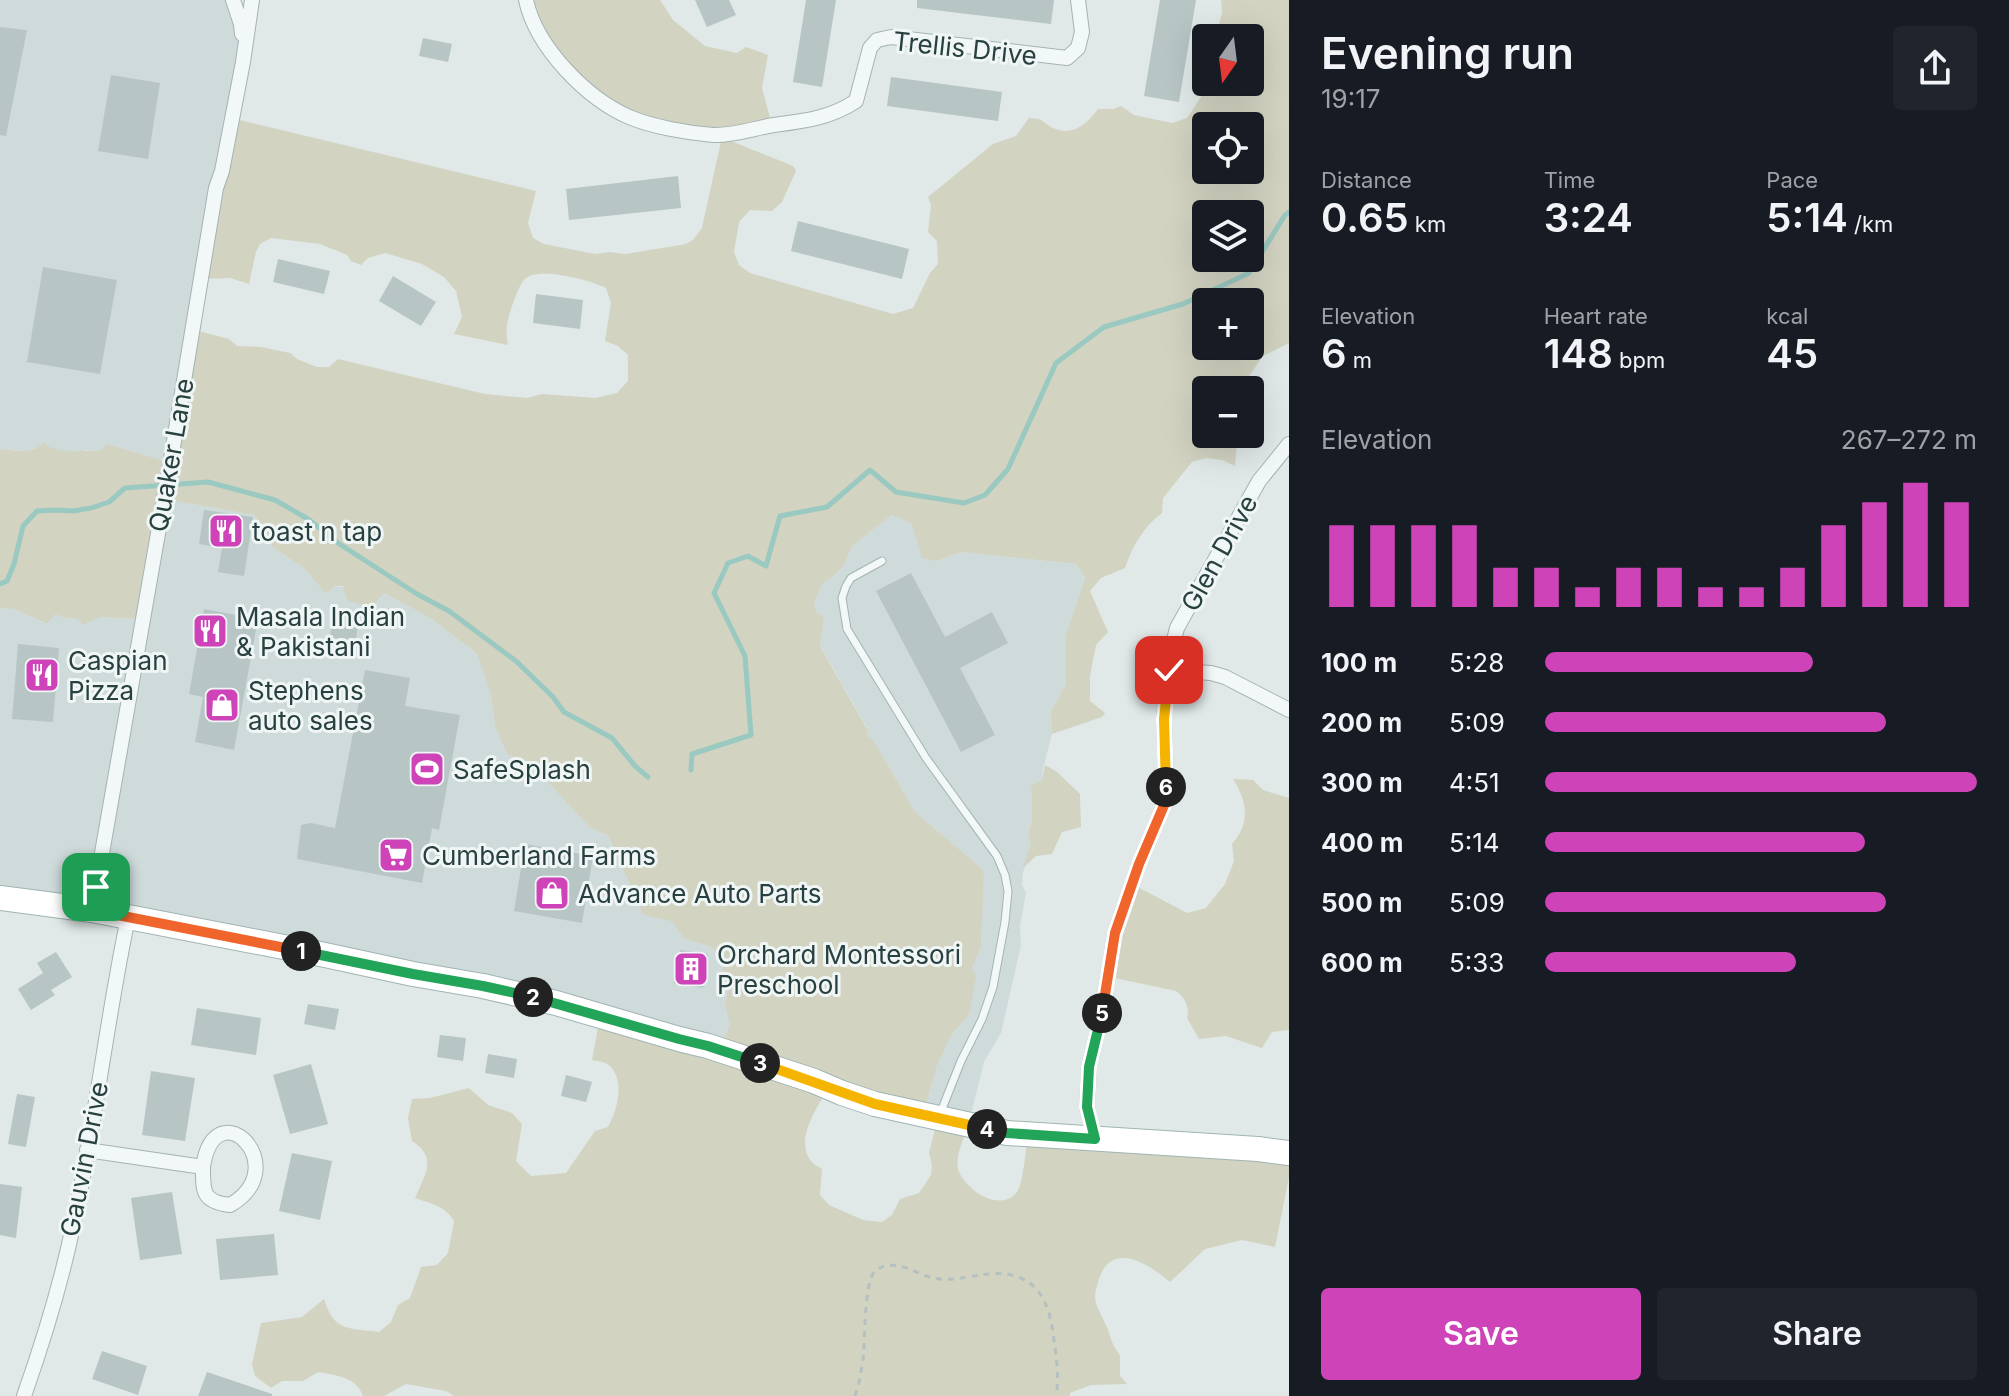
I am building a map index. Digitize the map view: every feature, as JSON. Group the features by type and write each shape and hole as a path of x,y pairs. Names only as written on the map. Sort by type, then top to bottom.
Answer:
{"main road":[{"path":"0,898 92,910 556,1003 708,1046 875,1104 1007,1133 1289,1153"}],"street":[{"path":"233,0 241,24 243,54"},
{"name":"Quaker Lane","path":"92,910 216,188 252,0"},
{"name":"Trellis Drive","path":"526,0 540,36 554,55 568,73 605,104 630,117 672,129 717,135 820,119 842,110 856,101 870,48 877,40 891,37 1067,58 1078,48 1082,32 1078,0"},
{"name":"Glen Drive","path":"1095,1139 1087,1107 1089,1067 1102,1013 1115,933 1165,803 1164,719 1177,628 1259,481 1289,444"},
{"path":"1169,670 1225,677 1289,710"},
{"name":"Gauvin Drive","path":"26,1396 72,1231 128,918"},
{"path":"224,1132 242,1137 250,1145 255,1168 248,1192 230,1205 213,1202 207,1197 203,1189 203,1167 213,1140 224,1132"},
{"path":"87,1150 203,1167"}],"lane":[{"path":"882,561 851,578 846,586 842,598 847,629 926,758 997,856 1008,891 993,987 938,1118"}],"path":[{"path":"855,1396 863,1361 866,1308 872,1275 880,1269 895,1266 907,1267 931,1278 1007,1275 1020,1278 1040,1292 1053,1322 1058,1371 1056,1396"}],"shaded area":[{"path":"0,0 231,0 242,42 166,462 102,450 77,453 39,447 26,451 0,449"},
{"path":"169,500 254,515 272,547 304,568 326,594 335,586 384,593 432,619 477,654 491,694 495,727 510,756 533,766 591,829 608,835 643,915 673,922 684,937 711,947 723,959 721,983 728,989 725,1006 731,1024 719,1052 593,1019 0,904 0,608 14,609 46,624 54,613 78,619 141,619"},
{"path":"892,515 912,524 936,561 962,552 1076,564 1085,576 1066,634 1066,684 1051,711 1052,734 1042,780 1031,785 1032,820 1028,835 1031,843 1023,873 1022,885 1026,893 1020,926 1021,945 1001,1033 984,1062 968,1126 923,1115 937,1066 951,1036 969,1014 972,968 981,948 984,872 915,812 874,741 867,735 867,728 820,645 824,618 816,611 814,603 822,583 837,573 852,546"}],"green space":[{"path":"526,0 660,0 673,20 705,46 737,53 746,47 768,55 762,88 772,125 726,139 793,166 796,171 782,202 772,211 750,210 739,222 734,252 739,265 750,273 893,314 913,308 930,273 938,264 937,241 928,232 931,205 928,197 993,144 1016,136 1029,118 1067,131 1084,124 1098,109 1121,106 1134,115 1172,123 1187,118 1202,96 1264,96 1264,24 1219,24 1221,0 1289,0 1289,343 1264,356 1264,288 1192,288 1192,360 1260,360 1249,376 1192,376 1192,448 1237,448 1235,466 1206,458 1192,462 1163,498 1162,513 1139,538 1125,568 1101,578 1090,591 1108,632 1096,645 1090,676 1090,701 1105,713 1102,717 1052,734 1051,711 1066,684 1066,634 1085,577 1076,564 962,552 936,561 922,558 912,524 892,515 852,546 845,563 822,584 814,603 816,611 824,618 820,646 867,729 867,735 874,741 915,812 984,872 981,948 972,968 976,976 969,1014 951,1036 937,1066 923,1115 825,1093 808,1126 805,1144 811,1161 822,1169 820,1195 829,1205 863,1220 882,1222 892,1215 900,1199 919,1193 931,1175 929,1153 937,1121 968,1126 959,1153 958,1169 967,1184 992,1200 1010,1198 1017,1192 1023,1174 1028,1136 1289,1156 1289,1177 1275,1247 1242,1240 1205,1249 1170,1282 1152,1268 1132,1259 1113,1260 1105,1267 1095,1297 1120,1355 1120,1376 1127,1384 1091,1385 1070,1393 1070,1396 454,1396 446,1391 406,1384 384,1396 363,1396 351,1381 331,1374 318,1372 303,1381 282,1381 271,1388 255,1376 252,1364 261,1323 302,1317 324,1299 338,1323 351,1329 379,1332 391,1322 398,1305 410,1298 421,1267 437,1265 448,1253 454,1221 442,1209 415,1198 427,1160 425,1153 412,1141 408,1118 412,1099 430,1098 469,1088 488,1105 512,1113 522,1124 516,1161 531,1176 566,1173 595,1131 608,1127 617,1105 619,1089 615,1074 607,1064 592,1060 599,1022 719,1052 730,1024 725,1006 728,989 721,983 723,959 711,947 684,938 673,922 643,915 608,835 591,829 533,766 508,755 495,727 491,694 477,654 432,619 384,593 370,608 347,600 343,586 335,586 326,594 304,568 272,547 254,515 169,500 141,619 100,617 83,625 78,619 55,614 47,624 14,609 0,608 0,449 28,450 43,443 64,451 102,450 107,444 167,462 195,330 229,339 237,346 290,353 317,367 329,367 338,359 485,394 527,398 542,394 595,398 617,393 628,381 628,355 618,346 605,341 611,303 606,288 589,282 554,274 526,278 509,315 508,345 454,334 462,317 456,291 444,277 422,264 385,253 368,258 361,265 351,261 347,255 320,244 271,238 260,244 256,252 249,284 230,278 203,279 231,118 536,191 528,223 533,238 544,244 595,254 626,254 686,244 702,228 722,137 666,130 573,79"},
{"path":"1045,765 1080,794 1081,827 1062,832 1052,854 1036,856 1023,868 1031,843 1028,835 1032,820 1031,785 1042,780"},
{"path":"1233,779 1253,780 1263,790 1289,798 1289,1030 1272,1032 1262,1048 1226,1036 1199,1039 1187,1018 1186,1003 1176,991 1110,977 1132,884 1187,913 1206,908 1225,884 1234,861 1232,844 1242,828 1245,812"}],"building":[{"path":"695,0 729,0 736,15 707,27"},
{"path":"806,0 836,0 822,87 793,82"},
{"path":"917,0 1054,0 1051,24 917,8"},
{"path":"1160,0 1196,0 1179,102 1144,96"},
{"path":"0,27 27,30 6,136 0,135"},
{"path":"423,38 452,44 448,62 419,56"},
{"path":"111,75 160,83 148,159 98,151"},
{"path":"891,77 1002,92 998,121 887,106"},
{"path":"678,176 681,208 569,220 566,189"},
{"path":"798,221 909,249 902,279 791,251"},
{"path":"278,259 330,271 324,294 273,282"},
{"path":"43,267 117,280 100,374 27,362"},
{"path":"393,276 436,302 421,326 379,301"},
{"path":"536,294 583,300 580,329 533,323"},
{"name":"toast n tap","path":"204,510 253,517 244,576 218,572 222,548 199,544"},
{"path":"911,573 945,637 992,612 1008,643 960,668 995,735 961,752 876,591"},
{"path":"334,608 360,612 355,646 329,643"},
{"path":"204,609 258,619 234,750 195,742 203,697 189,694"},
{"path":"18,644 59,648 53,722 12,719"},
{"path":"365,670 410,678 405,706 460,715 439,830 432,828 422,883 297,859 301,825 311,823 335,828"},
{"path":"525,844 593,856 582,923 514,911"},
{"name":"Orchard Montessori Preschool","path":"680,950 708,954 703,988 674,983"},
{"path":"56,952 72,977 51,990 55,995 31,1010 18,989 43,973 37,963"},
{"path":"308,1004 339,1009 335,1030 304,1024"},
{"path":"197,1008 261,1018 256,1055 191,1045"},
{"path":"440,1035 466,1038 463,1061 437,1057"},
{"path":"488,1054 517,1059 514,1078 485,1073"},
{"path":"311,1064 328,1124 290,1134 273,1075"},
{"path":"151,1071 195,1078 185,1141 142,1135"},
{"path":"566,1075 592,1082 586,1102 561,1096"},
{"path":"17,1094 35,1097 26,1147 8,1144"},
{"path":"292,1153 332,1161 320,1220 279,1211"},
{"path":"0,1184 22,1187 16,1238 0,1235"},
{"path":"172,1192 182,1254 140,1260 131,1198"},
{"path":"274,1234 278,1275 220,1280 216,1239"},
{"path":"102,1351 147,1366 138,1395 92,1379"},
{"path":"207,1372 272,1394 272,1396 198,1396"}],"waterway":[{"path":"691,770 692,754 751,735 745,656 714,593 728,563 748,556 766,566 780,516 827,507 870,470 896,492 964,503 985,495 1008,469 1056,363 1104,327 1183,304 1249,273 1289,212"},
{"path":"0,584 7,581 14,564 23,526 37,511 91,508 109,502 125,488 208,482 275,500 417,594 449,611 516,661 564,712 612,738 648,777"}],"place":[{"name":"toast n tap","path":"226,531"},
{"name":"Masala Indian & Pakistani","path":"210,631"},
{"name":"Caspian Pizza","path":"42,675"},
{"name":"Stephens auto sales","path":"222,705"},
{"name":"SafeSplash","path":"427,769"},
{"name":"Cumberland Farms","path":"396,855"},
{"name":"Advance Auto Parts","path":"552,893"},
{"name":"Orchard Montessori Preschool","path":"691,969"}],"route":[{"path":"96,887 92,910 556,1003 708,1046 875,1104 1007,1133 1095,1139 1087,1107 1089,1067 1102,1013 1115,933 1165,803 1164,719 1169,670"}]}
